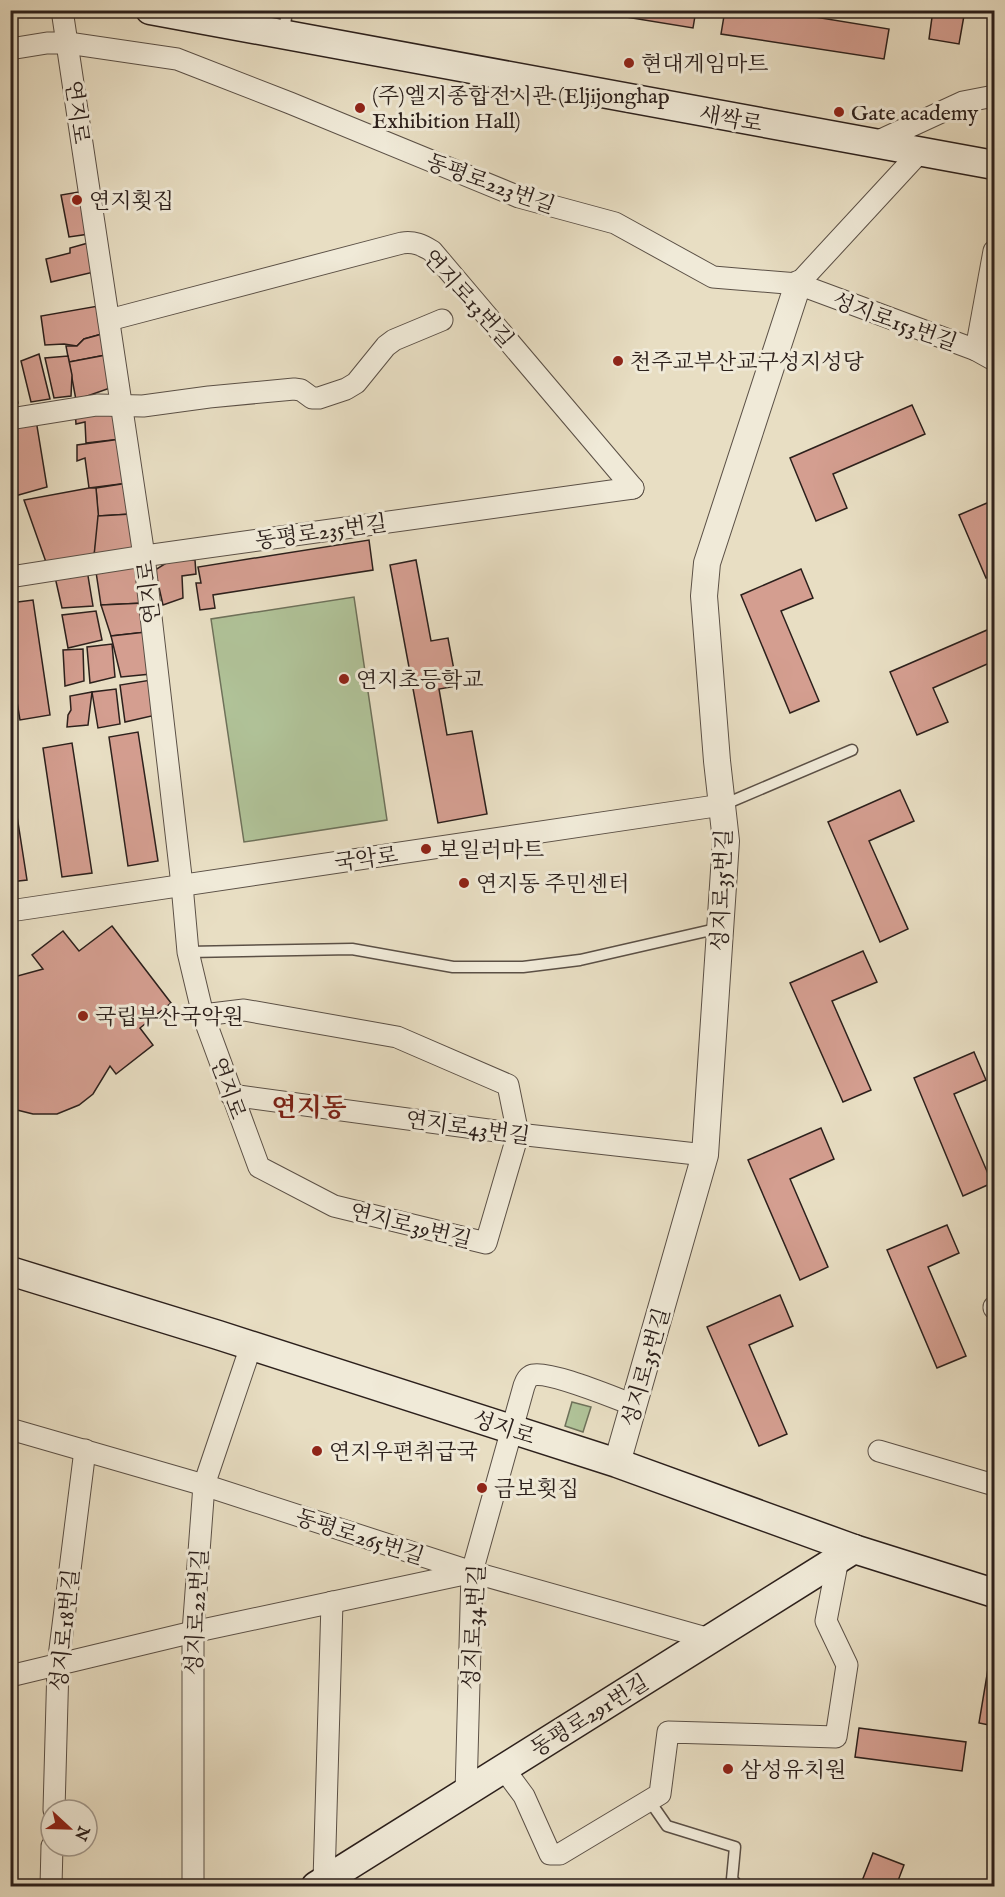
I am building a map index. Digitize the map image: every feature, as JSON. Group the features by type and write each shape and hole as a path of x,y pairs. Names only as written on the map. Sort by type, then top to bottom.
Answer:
{"main road":[{"name":"새싹로","path":"150,10 285,23 871,144 994,165"},
{"name":"성지로","path":"10,1271 617,1463 846,1554 993,1587"},
{"name":"동평로291번길","path":"320,1884 846,1554"}],"street":[{"name":"연지로","path":"62,10 144,556 188,952 203,1014 259,1167"},
{"name":"동평로223번길","path":"10,50 47,43 68,43 177,59 519,197 615,223 713,277 798,285"},
{"path":"871,144 963,102 994,96"},
{"path":"798,285 919,153"},
{"name":"연지로13번길","path":"109,320 402,243 421,244 432,251 633,488"},
{"path":"989,357 994,251"},
{"name":"성지로153번길","path":"798,285 989,357"},
{"name":"성지로35번길","path":"617,1463 705,1155 726,841 704,596 707,563 798,285"},
{"path":"10,419 97,405 143,406 294,389 301,390 312,398 319,398 346,389 356,383 386,346 394,340 442,320"},
{"name":"동평로235번길","path":"10,577 144,556 633,488"},
{"name":"국악로","path":"10,911 722,805"},
{"name":"연지로39번길","path":"203,1014 244,1010 397,1037 508,1085 518,1134 486,1243 334,1206 259,1167"},
{"name":"연지로43번길","path":"231,1095 518,1134 705,1155"},
{"name":"성지로22번길","path":"193,1887 193,1632 204,1485 251,1346"},
{"name":"성지로34번길","path":"466,1793 472,1572 527,1378 534,1375 563,1379 634,1405"},
{"name":"동평로265번길","path":"10,1429 204,1485 472,1572 710,1639"},
{"name":"성지로18번길","path":"54,1798 58,1665 85,1450"},
{"path":"879,1451 994,1485"},
{"path":"504,1769 524,1796 550,1854 560,1854 660,1794 668,1732 836,1737 847,1665 826,1622 846,1554"},
{"path":"10,1676 193,1632 472,1572"},
{"name":"동평로291번길","path":"320,1884 328,1750 332,1602"},
{"path":"51,1887 52,1858"}],"lane":[{"path":"722,805 852,750"},
{"path":"188,952 352,949 453,967 523,967 580,960 720,928"},
{"path":"650,1800 667,1826 735,1847 732,1879 738,1887"}],"green space":[{"path":"354,597 387,820 244,842 211,619"},
{"path":"572,1402 591,1407 583,1432 565,1426"}],"building":[{"path":"583,10 696,10 693,28"},
{"path":"725,10 772,10 889,29 884,59 721,34"},
{"path":"933,10 965,10 959,44 929,39"},
{"path":"84,191 89,234 69,237 61,195"},
{"path":"88,243 94,272 51,282 46,259 70,253 70,248"},
{"path":"98,306 102,334 84,339 77,346 45,345 41,316"},
{"path":"102,334 106,355 69,362 66,346 77,346 84,339"},
{"path":"39,354 50,399 31,402 21,361"},
{"path":"106,355 110,388 76,400 69,362"},
{"path":"68,356 72,375 71,396 54,398 45,358"},
{"path":"10,369 18,403 10,405"},
{"path":"912,405 925,434 833,474 847,508 816,521 790,458"},
{"path":"75,409 118,415 121,439 86,443 85,422 76,424"},
{"path":"36,420 47,487 15,496 10,467 10,425"},
{"path":"121,439 128,483 89,488 85,458 77,461 77,445"},
{"path":"128,483 131,514 98,516 96,488"},
{"path":"96,488 99,522 94,556 47,565 24,500"},
{"path":"994,500 994,574 986,578 959,515"},
{"path":"131,514 136,547 94,556 98,516"},
{"path":"369,540 373,570 213,595 215,608 200,610 196,583 201,583 198,567"},
{"path":"171,560 195,560 196,574 182,576 183,598 163,605 155,570"},
{"path":"416,560 431,641 448,638 457,686 439,689 447,735 472,731 487,814 438,823 390,565"},
{"path":"129,565 140,572 144,603 101,605 96,572"},
{"path":"801,569 813,598 781,611 819,701 790,713 741,595"},
{"path":"87,570 93,606 62,608 55,577"},
{"path":"33,600 50,715 20,720 10,659 10,603"},
{"path":"144,603 146,632 111,636 101,605"},
{"path":"96,611 102,640 68,648 62,615"},
{"path":"994,627 994,661 933,688 948,722 917,735 890,672"},
{"path":"146,632 151,674 121,677 111,636"},
{"path":"112,644 115,677 90,683 87,647"},
{"path":"83,649 84,681 65,686 63,650"},
{"path":"151,680 156,715 125,722 120,685"},
{"path":"116,689 120,724 98,728 92,692"},
{"path":"92,692 88,725 67,727 71,710 70,696"},
{"path":"138,732 158,861 128,866 109,737"},
{"path":"72,743 92,873 62,877 43,748"},
{"path":"10,771 27,880 10,882"},
{"path":"900,790 914,821 869,841 908,929 880,942 828,822"},
{"name":"국립부산국악원","path":"112,926 171,1003 140,1028 153,1045 116,1074 110,1066 93,1094 79,1105 57,1114 33,1114 13,1109 10,1107 10,978 43,969 32,955 63,931 79,951"},
{"path":"863,951 877,982 832,1001 871,1090 843,1102 790,983"},
{"path":"974,1052 986,1080 954,1094 992,1183 963,1196 914,1078"},
{"path":"821,1128 834,1159 790,1179 828,1267 800,1280 748,1160"},
{"path":"947,1225 959,1253 928,1267 966,1356 937,1368 887,1250"},
{"path":"780,1295 793,1326 749,1345 787,1434 759,1446 707,1327"},
{"path":"989,1663 994,1664 994,1726 979,1723"},
{"path":"859,1728 966,1742 962,1771 855,1757"},
{"path":"873,1853 904,1865 896,1886 860,1886"}],"place":[{"name":"현대게임마트","path":"629,63"},
{"name":"(주)엘지종합전시관 (Eljijonghap Exhibition Hall)","path":"360,108"},
{"name":"Gate academy","path":"839,112"},
{"name":"연지횟집","path":"77,200"},
{"name":"천주교부산교구성지성당","path":"618,361"},
{"name":"연지초등학교","path":"344,679"},
{"name":"보일러마트","path":"426,849"},
{"name":"연지동 주민센터","path":"464,883"},
{"name":"국립부산국악원","path":"83,1016"},
{"name":"연지우편취급국","path":"317,1451"},
{"name":"금보횟집","path":"482,1488"},
{"name":"삼성유치원","path":"728,1769"}],"district":[{"name":"연지동","path":"309,1107"}]}
